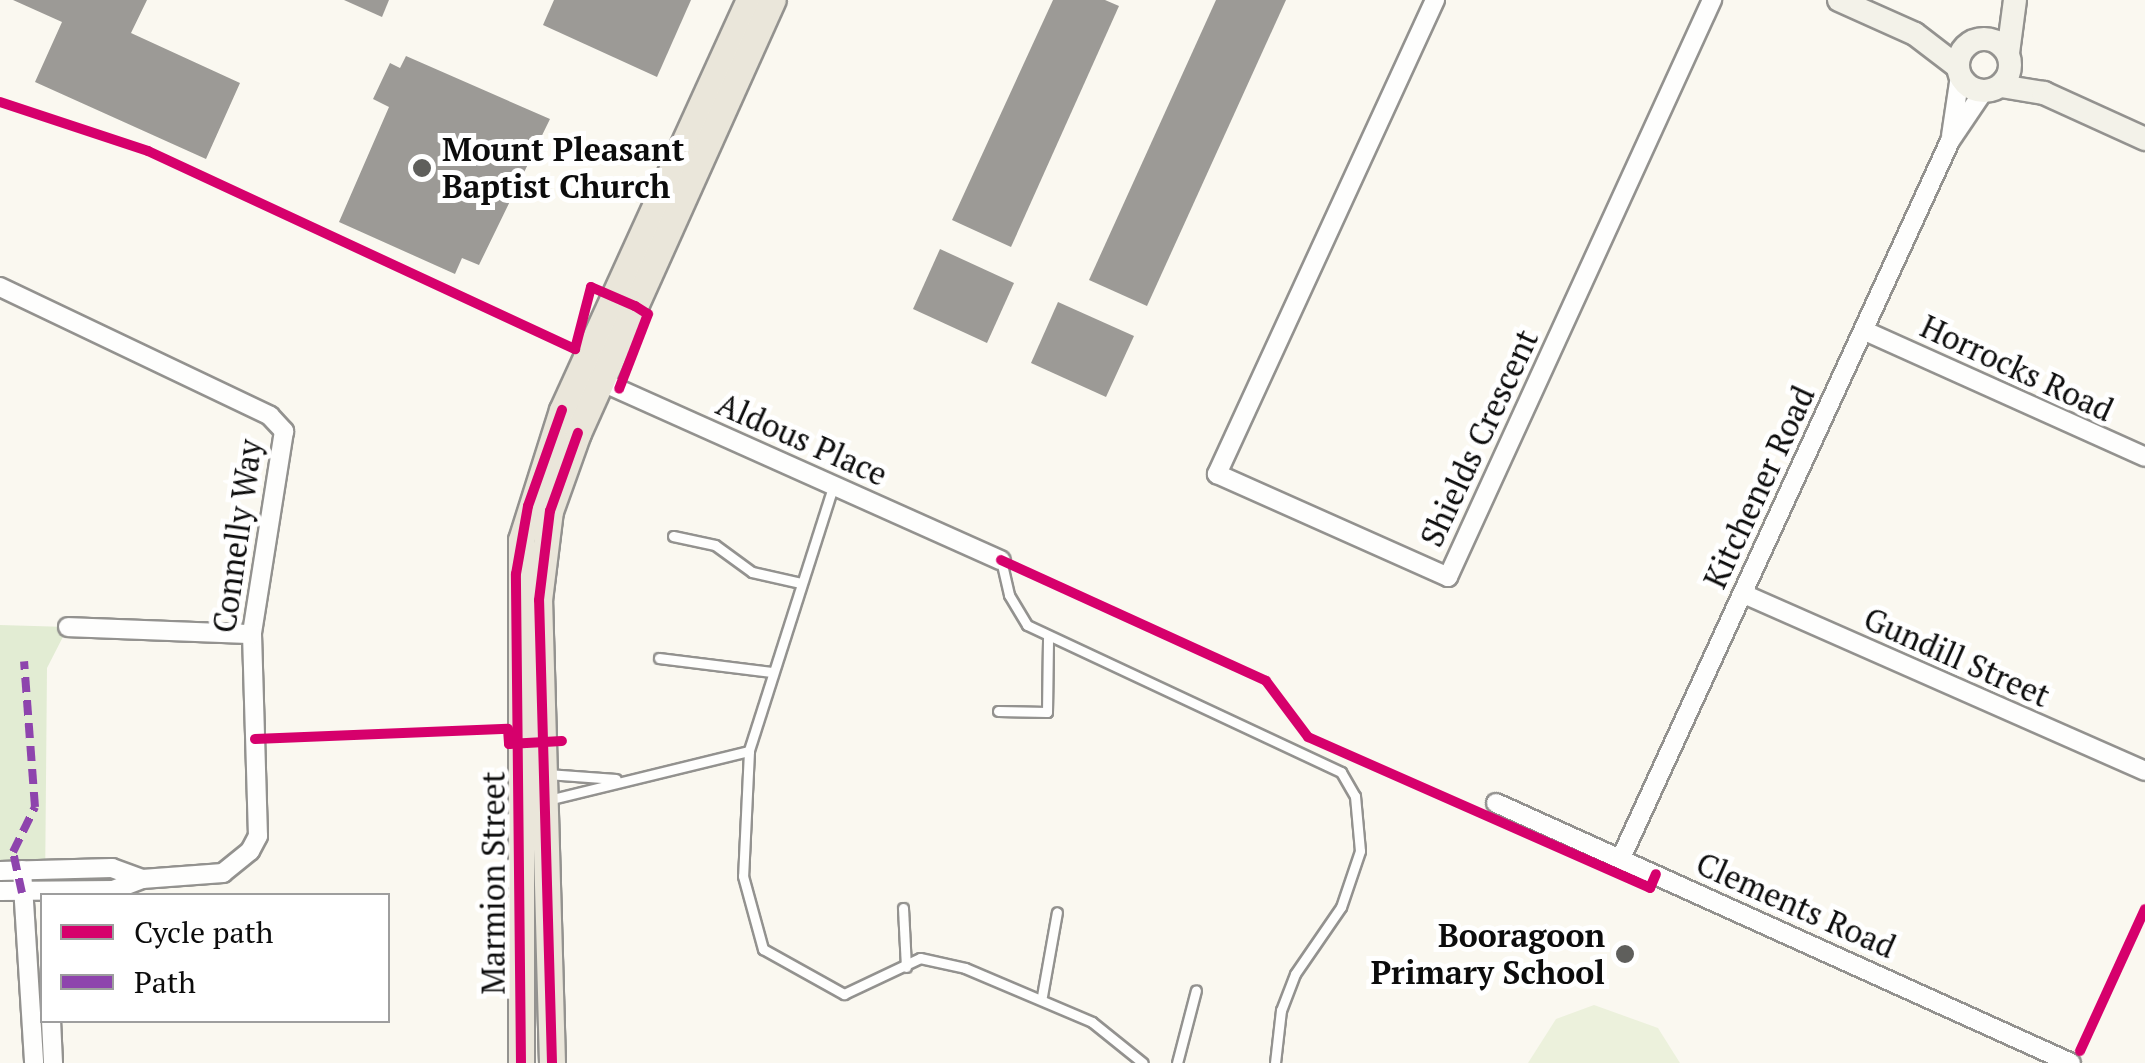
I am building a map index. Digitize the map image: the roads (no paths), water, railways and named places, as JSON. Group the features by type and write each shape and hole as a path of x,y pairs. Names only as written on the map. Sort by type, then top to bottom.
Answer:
{"main road":[{"name":"Marmion Street","path":"590,377 749,0"},
{"name":"Marmion Street","path":"552,1063 532,789 520,540 543,456 590,377 773,0"},
{"name":"Marmion Street","path":"522,1063 532,789"}],"street":[{"name":"Shields Crescent","path":"1435,0 1216,474 1448,577 1712,0"},
{"path":"1839,0 1915,34 1959,72 1992,89 2044,93 2145,140"},
{"path":"1959,72 1977,40 2015,0"},
{"path":"1992,89 2010,58 2015,0"},
{"path":"1915,34 1977,40 2010,58 2044,93"},
{"name":"Kitchener Road","path":"1950,141 1959,72"},
{"name":"Kitchener Road","path":"1622,858 1950,141 1992,89"},
{"name":"Connelly Way","path":"0,287 270,416 284,432 252,634 258,836 223,873 142,879 114,890 62,893"},
{"name":"Horrocks Road","path":"1865,332 2145,457"},
{"name":"Aldous Place","path":"590,377 1002,560"},
{"name":"Gundill Street","path":"1746,594 2145,771"},
{"path":"68,626 252,634"},
{"name":"Clements Road","path":"1496,804 2071,1063"},
{"name":"Connelly Way","path":"0,870 112,868 142,879"},
{"path":"22,870 34,1063"},
{"path":"45,870 45,893"},
{"name":"Connelly Way","path":"0,892 40,894"},
{"path":"51,1023 53,1063"}],"lane":[{"path":"834,488 771,672 749,751 743,876 763,949 844,994 920,958 965,968 1042,996 1092,1022 1142,1063"},
{"path":"673,536 715,545 752,572 801,583"},
{"path":"1002,560 1009,595 1028,625 1048,638 1341,772 1354,796 1360,851 1341,907 1294,974 1281,1010 1275,1063"},
{"path":"998,711 1047,712 1048,638"},
{"path":"659,658 771,672"},
{"path":"532,789 617,780 749,751"},
{"path":"532,789 617,780"},
{"path":"903,908 906,967"},
{"path":"1042,996 1057,912"},
{"path":"1177,1063 1196,990"}],"place":[{"name":"Mount Pleasant Baptist Church","path":"422,168"},
{"name":"Booragoon Primary School","path":"1625,954"}]}
